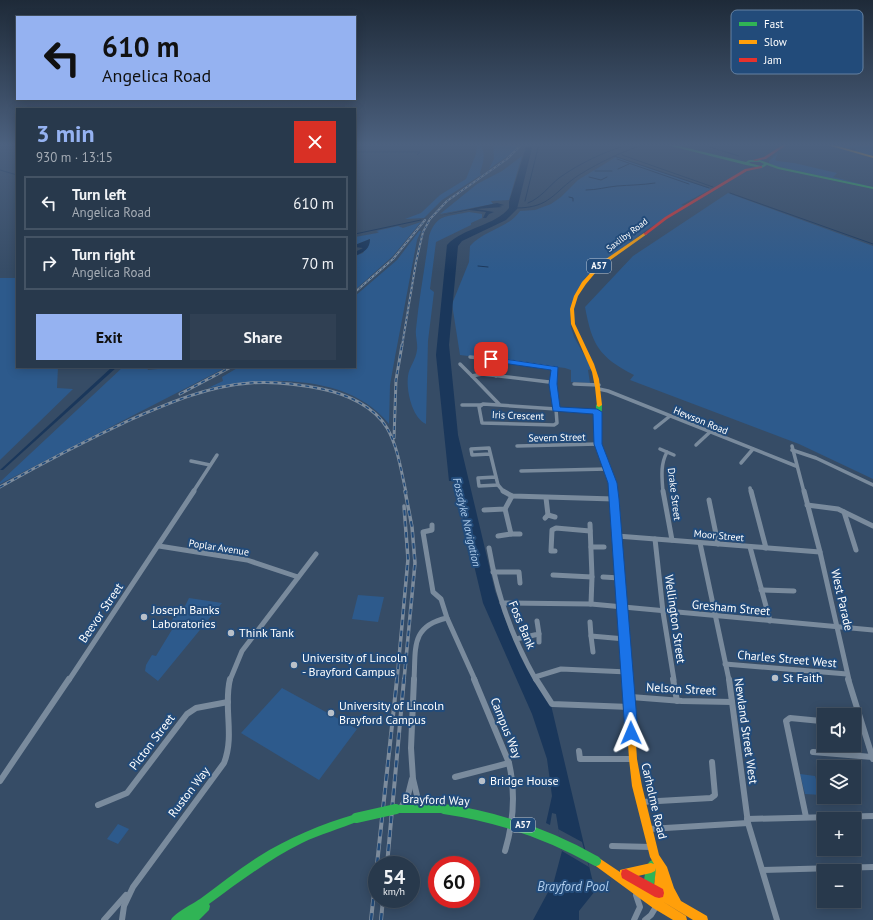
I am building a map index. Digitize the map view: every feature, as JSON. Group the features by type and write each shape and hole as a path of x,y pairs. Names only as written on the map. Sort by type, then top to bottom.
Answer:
{"main road":[{"name":"Saxilby Road","path":"595,371 578,339 572,318 575,297 585,280 595,269 662,220 713,187"},
{"name":"Carholme Road","path":"595,371 599,387 597,412 598,444 612,483 614,499 630,697 633,759 641,802 654,847 655,857 661,867 670,891 680,906"},
{"name":"Brayford Way","path":"176,920 190,913 258,862 297,839 328,826 356,818 399,809 444,809 495,816 530,827 569,845 615,872"},
{"name":"Carholme Road","path":"648,887 651,868 655,857"},
{"path":"655,903 659,893 661,867"},
{"path":"626,874 651,868"},
{"path":"615,872 626,874 703,920"},
{"path":"615,872 632,888 682,920"},
{"path":"648,887 655,903"},
{"name":"Brayford Way","path":"192,920 216,894"}],"street":[{"path":"470,357 554,367 556,369 553,384 556,409"},
{"path":"496,376 502,360"},
{"path":"460,364 499,404"},
{"path":"472,376 482,374 553,384"},
{"name":"Hewson Road","path":"574,384 599,387 796,466"},
{"name":"Iris Crescent","path":"462,405 499,404 597,412"},
{"name":"Iris Crescent","path":"481,405 479,406 482,423 554,424 557,423 556,409"},
{"path":"654,428 670,416"},
{"path":"696,445 710,432"},
{"name":"Severn Street","path":"517,446 598,444"},
{"name":"West Parade","path":"873,485 792,448 820,552 847,674 873,758"},
{"name":"Drake Street","path":"660,449 674,454"},
{"path":"741,463 753,449"},
{"name":"Drake Street","path":"667,452 662,460 662,484 672,540"},
{"path":"490,454 498,485 504,492 512,496 614,499"},
{"name":"Beevor Street","path":"0,781 159,546 217,455"},
{"path":"191,461 210,465"},
{"path":"521,471 607,469"},
{"path":"496,477 478,478 480,486 498,485"},
{"path":"750,488 766,548"},
{"path":"512,496 505,509 512,534"},
{"path":"546,498 547,516 555,517"},
{"path":"709,500 718,544"},
{"path":"807,505 833,508 873,526"},
{"path":"484,510 505,509"},
{"path":"844,512 856,550"},
{"path":"590,524 592,577 591,604"},
{"name":"Campus Way","path":"432,525 432,530 423,532 433,592 441,599 447,618 465,656 509,763 513,780 515,812 505,851"},
{"path":"555,551 552,551 552,530 556,528 588,529 590,531"},
{"path":"498,536 520,534"},
{"name":"Moor Street","path":"617,536 820,552"},
{"name":"Wellington Street","path":"655,539 663,612 677,701"},
{"name":"Newland Street West","path":"700,543 732,702 748,821 777,920"},
{"name":"Poplar Avenue","path":"159,546 247,560 298,577"},
{"path":"591,547 604,547"},
{"path":"750,547 770,621"},
{"name":"Foss Bank","path":"488,548 494,580 516,639 535,677 552,704 630,707"},
{"name":"Ruston Way","path":"104,920 131,890 158,850 213,782 224,762 230,744 228,685 233,669 242,651 316,554"},
{"path":"493,572 519,572 520,583"},
{"path":"552,575 592,577"},
{"path":"603,577 621,578"},
{"path":"762,590 794,591"},
{"name":"Gresham Street","path":"502,603 591,604 663,612 873,630"},
{"path":"420,808 413,779 411,748 416,639 426,625 431,622 447,618"},
{"path":"537,621 539,642"},
{"path":"590,622 593,652"},
{"path":"516,639 539,634"},
{"path":"591,636 625,639"},
{"name":"Charles Street West","path":"725,664 847,674"},
{"path":"535,677 561,669 628,672"},
{"name":"Nelson Street","path":"630,697 677,701 732,702"},
{"name":"Picton Street","path":"98,806 128,793 187,714 196,708 228,702"},
{"path":"806,817 786,721 790,718 817,721"},
{"path":"579,750 580,759 633,759"},
{"path":"812,752 873,758"},
{"path":"641,802 711,798 715,795 712,762"},
{"path":"455,778 509,763"},
{"path":"399,809 408,795 413,779"},
{"path":"649,828 806,817 873,816"},
{"path":"612,846 654,847"},
{"path":"763,870 873,867"},
{"path":"632,888 638,898 640,907 634,920"},
{"name":"Ruston Way","path":"122,920 122,911 131,890"},
{"path":"648,918 655,903"}],"shaded area":[{"path":"453,187 462,187 442,200 424,218 405,219 421,213 440,195"},
{"path":"473,187 513,187 509,200 491,201 493,204 440,214"},
{"path":"571,187 705,187 711,189 681,205 685,206 645,231 585,278 570,317 574,337 592,369 588,370 590,383 571,382 571,370 565,368 460,355 452,304 469,262 470,246 482,236 510,221 520,211 535,210 551,204"},
{"path":"728,193 873,246 873,479 799,444 630,380 634,375 605,356 594,340 585,307 633,256"},
{"path":"469,212 482,214 482,218 436,242 430,289 434,292 428,341 426,424 417,416 411,403 408,382 409,373 417,350 416,329 429,236 436,223 444,217"},
{"path":"421,222 393,256 356,289 356,256 363,253 370,239 356,245 356,237 377,233 379,232 376,231 398,226 403,228"},
{"path":"419,231 421,231 417,240 390,385 389,424 372,407 352,395 329,387 280,381 231,384 208,388 223,381 222,377 237,368 356,368 356,295 397,260"},
{"path":"0,278 16,278 16,368 58,368 57,388 73,389 0,460"},
{"path":"122,368 147,368 148,370 167,368 225,368 0,484 0,482"},
{"path":"358,595 384,597 378,622 352,619"},
{"path":"189,598 222,603 158,681 145,671 146,665 152,655 156,656 173,628 168,627 179,608 184,608"},
{"path":"282,688 357,729 319,780 241,733"},
{"path":"800,774 815,776 817,782 817,795 805,794"},
{"path":"118,824 129,829 118,844 107,839"}],"water":[{"path":"514,187 522,187 517,209 506,220 462,241 458,246 449,345 458,435 495,591 510,632 551,705 595,891 579,911 579,920 533,920 554,881 562,851 556,814 552,813 550,825 546,823 552,796 547,759 532,714 483,603 454,481 449,481 436,355 447,245 462,234 496,219 509,208 509,202"},
{"path":"497,203 504,205 499,206 502,207 476,209 494,212 489,214 486,218 483,218 486,212 469,210 438,216"},
{"path":"370,239 366,250 356,256 356,252 363,248 356,247 356,245"},
{"path":"111,368 116,368 3,470 0,470"}],"pier":[{"path":"558,829 582,842 589,867 562,851"}],"waterway":[{"path":"525,201 528,187"},
{"path":"528,203 533,201 550,187"},
{"path":"516,208 528,207 544,202 563,187"},
{"path":"586,190 612,187"},
{"path":"730,193 873,244"},
{"path":"569,197 573,198 573,201"},
{"path":"356,234 421,220"},
{"path":"478,266 488,267"}],"railway":[{"path":"402,346 416,262 423,232 430,219 447,201 467,187"},
{"path":"356,291 393,259 425,220"},
{"path":"394,438 396,380 402,345"},
{"path":"180,394 229,368"},
{"path":"0,487 98,435 175,401 204,391 234,385 268,382 295,384 331,391 359,402 375,413 391,435 399,459 406,492"},
{"path":"404,680 415,563 412,527 405,491"},
{"path":"397,680 408,559 404,506"},
{"path":"371,920 397,679"},
{"path":"388,856 404,679"},
{"path":"381,920 382,908"}],"traffic: fast":[{"path":"868,187 873,188"},
{"path":"599,405 598,444 612,483 626,651"},
{"path":"396,809 444,809"},
{"path":"356,818 396,809"},
{"path":"444,809 484,816 523,827 560,842 596,861"},
{"path":"176,920 195,909 240,875 274,853 327,827 356,818"},
{"path":"648,887 652,865"},
{"path":"192,920 205,906"}],"traffic: slow":[{"path":"599,405 598,387 592,364 573,324 572,309 576,296 584,283 595,271 607,260 645,234"},
{"path":"596,861 657,904 661,867 655,857 637,786 633,759 626,651"},
{"path":"624,874 651,868"},
{"path":"663,871 670,891 677,903"},
{"path":"659,893 703,920"},
{"path":"657,904 682,920"}],"traffic: jam":[{"path":"645,234 666,218 718,187"},
{"path":"626,874 659,893"}],"place":[{"name":"Joseph Banks Laboratories","path":"144,617"},
{"name":"Think Tank","path":"231,633"},
{"name":"University of Lincoln - Brayford Campus","path":"294,665"},
{"name":"St Faith","path":"775,678"},
{"name":"University of Lincoln Brayford Campus","path":"331,713"},
{"name":"Bridge House","path":"482,781"}],"route":[{"path":"491,359 554,367 556,369 553,384 555,385 556,409 597,412 598,444 612,483 614,499 631,713 631,733"}],"water label":[{"name":"Fossdyke Navigation","path":"467,522"},
{"name":"Brayford Pool","path":"573,886"}]}
